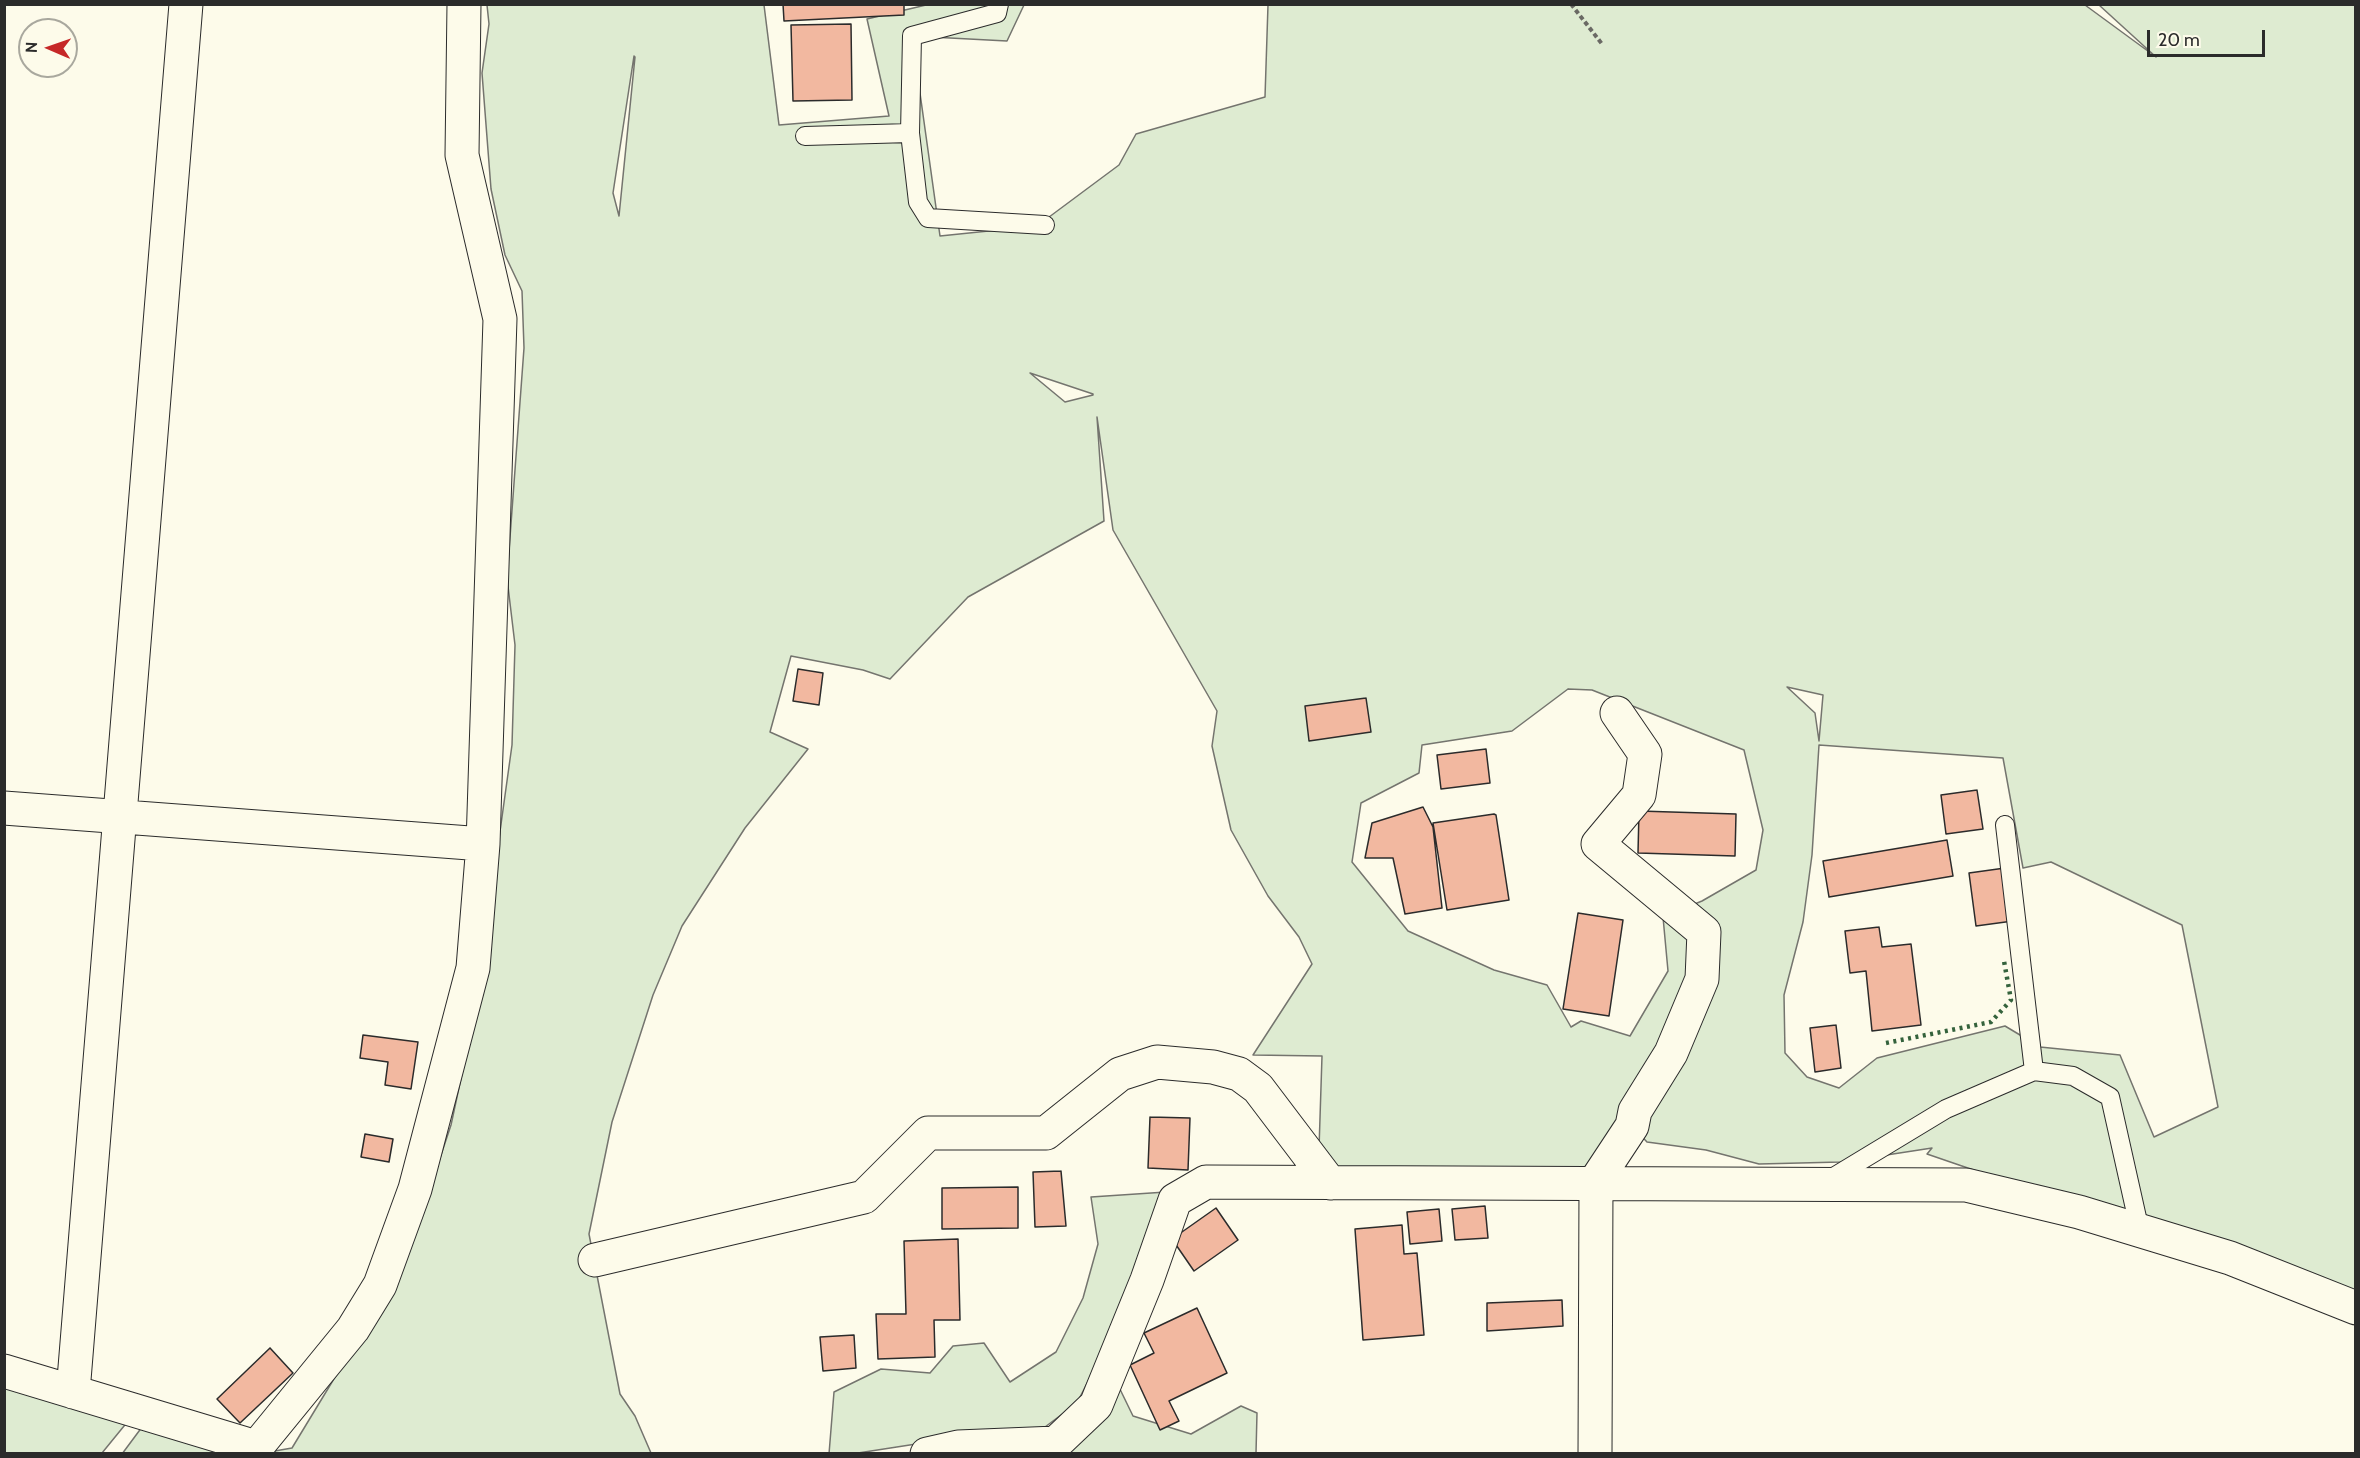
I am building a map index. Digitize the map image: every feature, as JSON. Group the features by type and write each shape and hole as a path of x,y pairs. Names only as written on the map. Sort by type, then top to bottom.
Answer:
{"street":[{"path":"74,1392 186,4"},
{"path":"4,1371 253,1450 353,1329 380,1285 415,1190 472,968 483,844 500,319 462,155 464,4"},
{"path":"1595,1454 1596,1185 1599,1176 1632,1126 1635,1111 1671,1053 1702,980 1704,932 1598,844 1639,795 1645,754 1617,713"},
{"path":"4,808 483,844"},
{"path":"595,1260 864,1197 928,1133 1047,1133 1120,1074 1157,1062 1214,1068 1239,1074 1258,1088 1330,1183"},
{"path":"948,1451 1056,1443 1096,1405 1147,1280 1175,1200 1206,1182 1965,1185 2079,1212 2230,1258 2355,1308"}],"lane":[{"path":"999,4 997,13 912,36 909,134 918,202 928,218 1045,225"},
{"path":"805,136 909,134"},
{"path":"2005,825 2034,1071"},
{"path":"1819,1185 1946,1109 2034,1071 2073,1076 2110,1097 2140,1231"}],"path":[{"path":"1571,4 1602,44"}],"green space":[{"path":"487,5 764,5 779,125 889,116 867,19 926,5 1024,5 1007,41 912,36 940,236 1037,226 1119,165 1136,134 1265,97 1268,5 2085,5 2156,57 2099,5 2355,5 2355,1301 1927,1154 1932,1148 1841,1162 1759,1164 1706,1150 1647,1142 1632,1126 1599,1176 1341,1172 1319,1149 1322,1056 1253,1055 1312,964 1299,937 1268,896 1231,830 1212,746 1217,711 1113,530 1097,417 1104,521 968,597 890,679 863,670 791,656 770,732 808,749 745,828 682,926 653,995 612,1122 589,1234 620,1394 635,1416 651,1453 122,1454 145,1423 269,1452 292,1448 406,1260 451,1125 469,1041 483,954 512,745 515,645 507,578 524,348 522,291 505,255 491,189 482,73 489,24","holes":["634,56 619,216 613,193","1030,373 1093,394 1065,402","1787,687 1823,695 1819,741 1815,713","1568,689 1592,690 1744,750 1763,830 1756,870 1702,901 1663,917 1668,971 1630,1036 1581,1021 1571,1027 1547,985 1494,970 1408,931 1352,862 1361,803 1419,773 1422,745 1512,731","1819,745 2003,758 2023,868 2051,862 2182,925 2218,1107 2154,1137 2120,1055 2040,1047 2005,1026 1877,1058 1839,1088 1807,1077 1785,1053 1784,995 1803,922 1812,855"]},
{"path":"1166,1192 1111,1336 1077,1403 1041,1430 955,1438 858,1453 829,1454 834,1392 881,1369 930,1373 953,1346 984,1343 1010,1382 1056,1352 1083,1298 1098,1244 1091,1197"},
{"path":"1116,1381 1133,1416 1191,1434 1241,1406 1257,1413 1256,1453 975,1454 1065,1435"},
{"path":"4,1383 133,1415 102,1453 5,1453"}],"building":[{"path":"783,4 904,4 904,15 784,21"},
{"path":"851,24 852,100 793,101 791,25"},
{"path":"798,669 823,673 819,705 793,701"},
{"path":"1366,698 1371,732 1309,741 1305,706"},
{"path":"1486,749 1490,783 1441,789 1437,755"},
{"path":"1977,790 1983,829 1946,834 1941,795"},
{"path":"1423,807 1433,827 1442,908 1405,914 1393,858 1365,858 1372,823"},
{"path":"1639,811 1736,814 1735,856 1638,853"},
{"path":"1494,814 1509,900 1447,910 1433,823"},
{"path":"1947,840 1953,876 1829,897 1823,861"},
{"path":"2005,868 2013,921 1976,926 1969,873"},
{"path":"1578,913 1623,920 1609,1016 1563,1009"},
{"path":"1879,927 1882,947 1911,944 1921,1025 1872,1031 1866,971 1850,973 1845,931"},
{"path":"1836,1025 1841,1068 1815,1072 1810,1028"},
{"path":"363,1035 418,1042 411,1089 385,1085 388,1062 360,1058"},
{"path":"1150,1117 1190,1118 1188,1170 1148,1168"},
{"path":"365,1134 393,1139 389,1162 361,1157"},
{"path":"1061,1171 1066,1226 1035,1227 1033,1172"},
{"path":"1018,1187 1018,1228 942,1229 942,1188"},
{"path":"1485,1206 1488,1238 1455,1240 1452,1209"},
{"path":"1216,1208 1238,1240 1194,1271 1172,1239"},
{"path":"1439,1209 1442,1241 1410,1244 1407,1212"},
{"path":"1402,1225 1404,1254 1417,1253 1424,1335 1363,1340 1355,1229"},
{"path":"958,1239 960,1320 934,1320 935,1357 878,1359 876,1314 906,1314 904,1241"},
{"path":"1562,1300 1563,1326 1487,1331 1487,1303"},
{"path":"1197,1308 1227,1373 1169,1401 1179,1421 1160,1430 1130,1365 1154,1353 1144,1333"},
{"path":"854,1335 856,1368 823,1371 820,1337"},
{"path":"270,1348 293,1373 240,1423 217,1399"}],"hedge":[{"path":"1886,1043 1991,1022 2011,1000 2004,961"}]}
